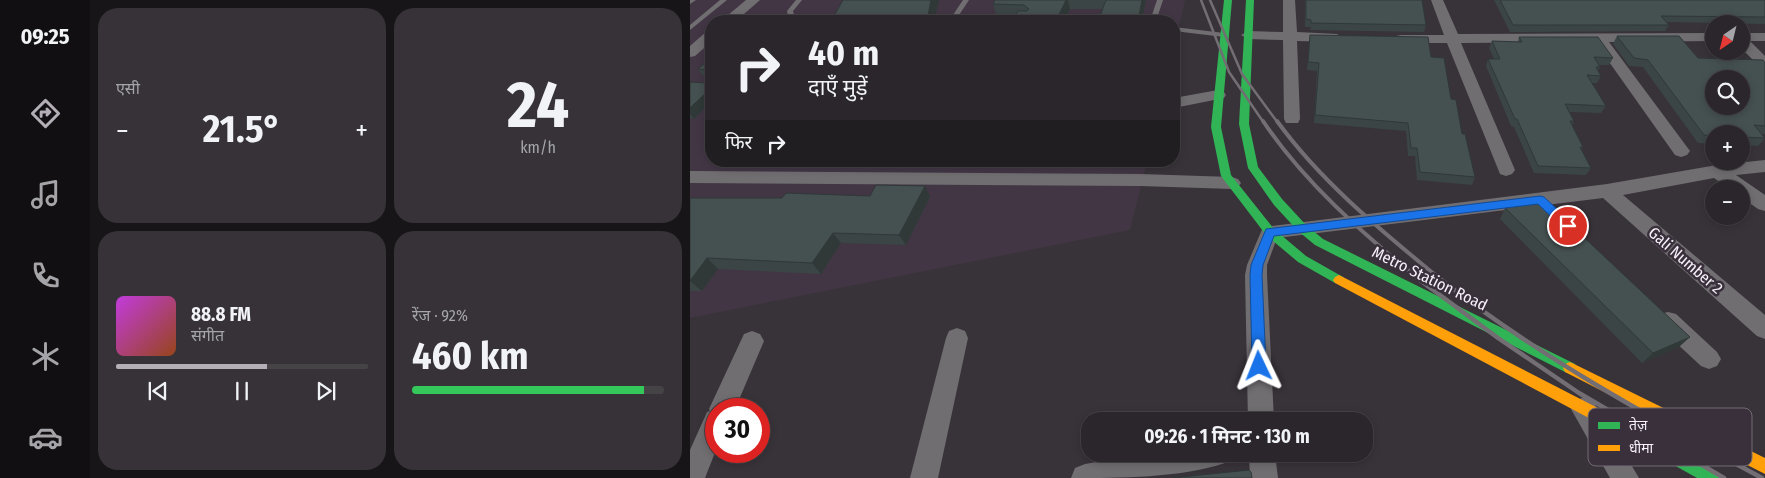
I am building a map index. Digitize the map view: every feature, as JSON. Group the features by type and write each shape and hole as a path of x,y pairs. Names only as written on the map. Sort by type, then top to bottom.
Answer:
{"street":[{"path":"735,15 754,0"},
{"path":"1228,0 1216,127 1226,176 1270,232 1302,259 1318,268 1383,304 1588,410"},
{"name":"Metro Station Road","path":"1250,0 1244,124 1253,168 1278,202 1302,228 1319,242 1650,408"},
{"path":"1289,0 1292,119"},
{"path":"1437,0 1506,170"},
{"path":"1248,36 1349,38"},
{"path":"1388,39 1705,37"},
{"path":"1750,38 1765,37"},
{"path":"1599,38 1681,151"},
{"path":"690,53 705,40"},
{"path":"1750,48 1765,64"},
{"path":"1180,102 1218,95"},
{"path":"1180,104 1218,113"},
{"path":"1270,232 1540,200 1607,191 1717,171 1765,166"},
{"path":"1717,171 1765,204"},
{"path":"690,177 1120,180 1232,183"},
{"name":"Gali Number 2","path":"1607,191 1765,329"},
{"path":"1540,200 1561,220"},
{"path":"1261,412 1256,275 1257,265 1270,232"},
{"path":"1652,306 1709,359"},
{"path":"924,478 957,338"},
{"path":"727,398 752,341"},
{"path":"1581,406 1588,417"},
{"path":"691,478 705,446"},
{"name":"Metro Station Road","path":"1752,459 1765,466"},
{"path":"1085,478 1128,474 1181,462"},
{"path":"1263,462 1264,478"},
{"path":"1618,466 1626,478"},
{"path":"1690,466 1712,478"}],"lane":[{"path":"706,15 724,0"},
{"path":"791,15 790,11 800,0"},
{"path":"956,15 966,0"},
{"path":"1155,15 1160,0"},
{"path":"690,28 705,16"},
{"path":"1180,30 1224,35"}],"shaded area":[{"path":"690,0 1185,0 1180,22 1180,15 705,15 705,167 1146,167 1130,230 690,318"}],"building":[{"path":"843,0 931,0 928,15 834,15"},
{"path":"995,0 1066,0 1059,15 1016,15 1018,11 1027,11 1029,9 1024,5 993,4"},
{"path":"1106,0 1142,0 1139,15 1100,15"},
{"path":"1306,0 1422,0 1426,25 1311,23 1311,20 1306,19"},
{"path":"1500,0 1765,0 1765,17 1750,17 1750,15 1661,16 1669,25 1513,25"},
{"path":"1310,35 1428,37 1431,57 1444,58 1451,99 1456,100 1462,134 1465,134 1475,177 1420,172 1417,148 1411,148 1408,123 1315,115 1319,63 1308,62"},
{"path":"1617,36 1679,36 1698,58 1705,58 1705,60 1763,60 1765,63 1765,126 1754,125 1765,138 1750,137 1750,125 1705,125 1704,135 1648,60 1634,58"},
{"path":"1519,37 1598,37 1613,58 1594,57 1600,67 1596,67 1601,76 1587,75 1606,106 1565,104 1574,121 1570,121 1583,147 1580,147 1591,168 1538,166 1488,59 1500,59 1492,41 1522,42"},
{"path":"705,63 705,70 698,69"},
{"path":"690,82 705,83 705,94 690,108"},
{"path":"876,185 925,186 899,235 833,233 812,263 707,258 690,281 690,198 782,198 786,193 870,196"},
{"path":"1541,197 1690,337 1653,353 1505,208"},
{"path":"1249,470 1252,478 1172,478"}],"railway":[{"path":"1201,0 1229,72 1264,123"},
{"path":"1210,0 1242,74 1278,123"},
{"path":"1263,121 1296,165 1335,206 1419,279"},
{"path":"1277,121 1333,186 1440,279"},
{"path":"1417,278 1498,338 1579,393 1605,408"},
{"path":"1439,278 1476,306 1555,360 1635,408"},
{"path":"1704,466 1724,478"},
{"path":"1740,466 1762,478"}],"traffic: fast":[{"path":"1228,0 1216,127 1226,176 1270,232 1302,259 1339,280"},
{"path":"1250,0 1244,124 1253,168 1278,202 1302,228 1319,242 1570,368"},
{"path":"1690,466 1712,478"}],"traffic: slow":[{"path":"1339,280 1588,410"},
{"path":"1570,368 1650,408"},
{"path":"1752,459 1765,466"}],"route":[{"path":"1259,366 1256,275 1257,265 1270,232 1540,200 1568,226"}]}
